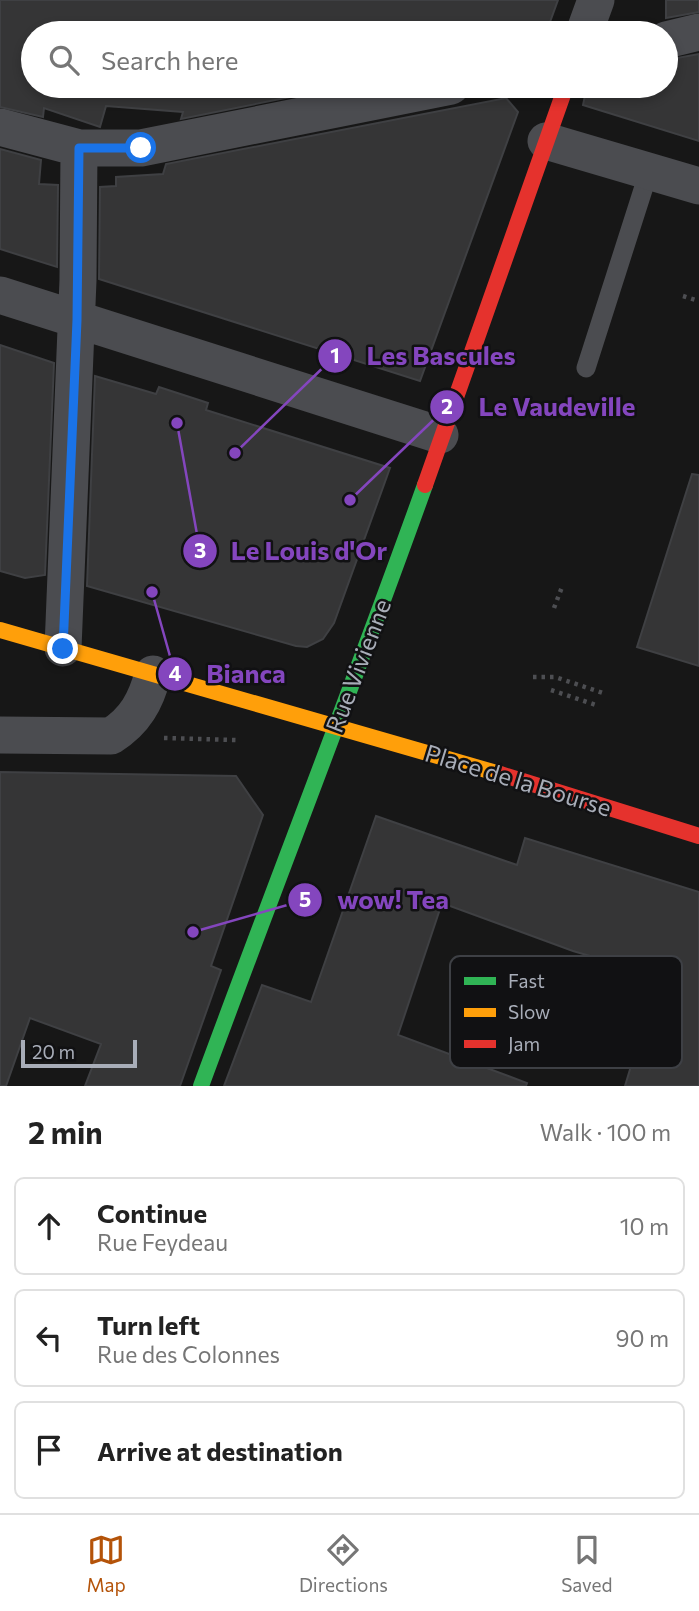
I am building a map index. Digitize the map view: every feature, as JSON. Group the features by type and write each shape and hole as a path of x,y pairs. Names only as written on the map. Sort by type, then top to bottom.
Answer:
{"street":[{"path":"588,21 596,0"},
{"path":"678,37 699,32"},
{"path":"0,127 79,148 141,148 391,98"},
{"name":"Rue Vivienne","path":"201,1086 313,782 337,726 562,98"},
{"path":"546,141 699,186"},
{"path":"63,649 77,320 79,148"},
{"path":"0,295 440,435"},
{"name":"Place de la Bourse","path":"0,630 337,726 699,836"},
{"path":"0,735 111,736 122,729 141,708 153,674"}],"lane":[{"path":"586,368 649,171"}],"path":[{"path":"683,296 699,301"},
{"path":"554,608 562,587"},
{"path":"534,677 555,677 603,693"},
{"path":"551,690 599,706"},
{"path":"111,736 237,740"}],"building":[{"path":"0,0 558,0 550,21 21,21 21,98 285,98 181,119 183,112 106,106 100,127 44,108 43,117 0,107"},
{"path":"666,0 699,0 699,12 666,18"},
{"path":"699,54 699,141 583,105 584,98 678,98 678,58"},
{"path":"506,98 518,112 420,381 99,279 100,187 116,186 116,177 163,174 166,164"},
{"path":"0,149 41,160 39,184 58,185 57,267 0,249"},
{"path":"0,345 54,363 45,575 25,578 0,571"},
{"path":"95,376 156,394 159,387 208,403 206,410 390,468 334,623 323,639 307,647 296,646 87,586"},
{"path":"692,474 699,475 699,666 637,647"},
{"path":"0,772 236,776 263,815 211,966 221,970 180,1086 85,1086 101,1044 30,1018 6,1086 0,1086"},
{"path":"376,816 517,865 525,838 699,892 699,1086 625,1086 630,1068 682,1068 682,956 590,956 442,903 398,1035 450,1054 450,1068 487,1068 527,1083 526,1086 224,1086 262,985 311,1002"}],"traffic: fast":[{"path":"201,1086 425,485"}],"traffic: slow":[{"path":"0,630 500,774"}],"traffic: jam":[{"path":"425,485 562,98"},
{"path":"500,774 699,836"}],"place":[{"name":"Le Louis d'Or","path":"177,423"},
{"name":"Les Bascules","path":"235,453"},
{"name":"Le Vaudeville","path":"350,500"},
{"name":"Bianca","path":"152,592"},
{"name":"wow! Tea","path":"193,932"}],"route":[{"path":"63,649 77,320 79,148 141,148"}]}
